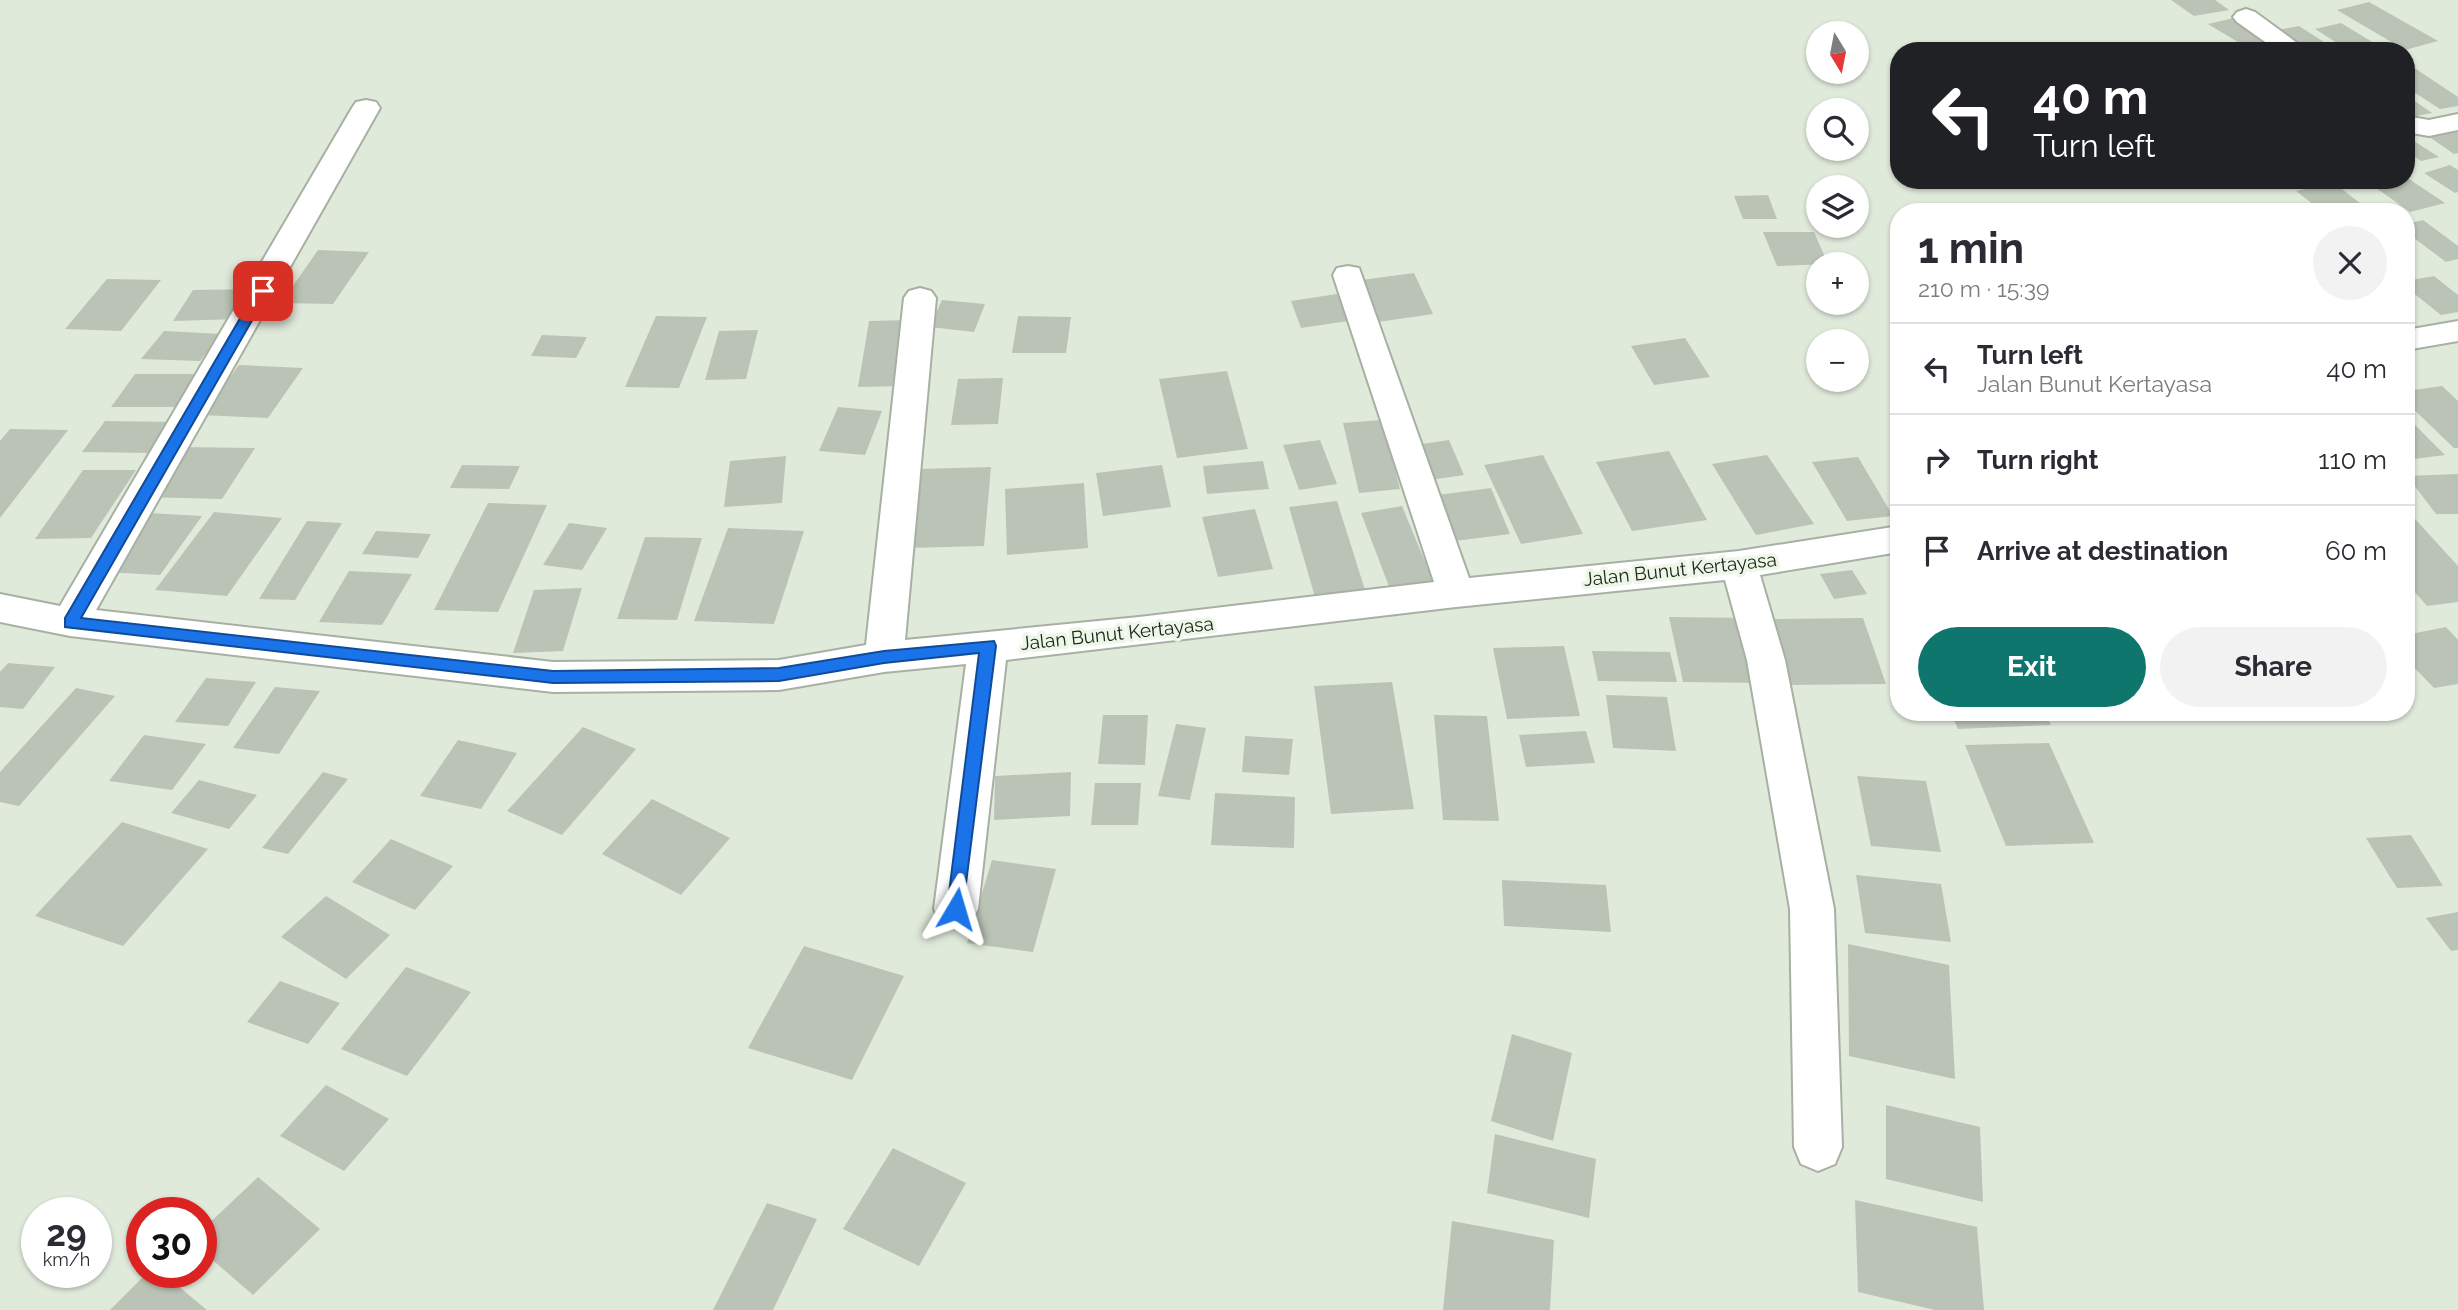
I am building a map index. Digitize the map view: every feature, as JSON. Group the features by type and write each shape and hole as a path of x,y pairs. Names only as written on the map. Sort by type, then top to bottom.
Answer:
{"street":[{"path":"2246,17 2282,42"},
{"path":"71,622 366,108"},
{"path":"2415,126 2428,128 2458,122"},
{"path":"1348,275 1456,593"},
{"path":"884,657 920,298"},
{"path":"2415,338 2458,331"},
{"name":"Jalan Bunut Kertayasa","path":"0,608 71,622 553,677 779,675 884,657 1139,632 1456,593 1739,565 1890,540"},
{"path":"1739,565 1766,660 1812,909 1818,1147"},
{"path":"956,909 988,646"}],"building":[{"path":"2171,0 2215,0 2229,10 2194,16"},
{"path":"2369,2 2438,41 2415,47 2415,42 2391,42 2337,10"},
{"path":"2238,17 2278,42 2238,42 2208,24"},
{"path":"2341,23 2372,42 2336,42 2315,29"},
{"path":"2299,26 2324,42 2290,42 2273,31"},
{"path":"2415,68 2458,97 2458,106 2440,109 2415,93"},
{"path":"2415,101 2432,113 2415,116"},
{"path":"2458,129 2458,153 2454,154 2422,132"},
{"path":"2415,142 2439,157 2421,161 2415,157"},
{"path":"2450,165 2458,170 2458,192 2455,193 2424,173"},
{"path":"2415,183 2445,203 2415,211 2415,203 2397,203 2377,189 2415,189"},
{"path":"2342,189 2360,203 2311,203 2296,191"},
{"path":"1768,195 1777,219 1743,219 1734,196"},
{"path":"2423,220 2458,246 2458,259 2446,262 2415,239 2415,222"},
{"path":"1763,232 1806,232 1806,238 1817,238 1823,252 1806,252 1806,265 1777,266"},
{"path":"318,250 369,252 333,304 281,303"},
{"path":"1414,273 1433,314 1371,323 1354,281"},
{"path":"2434,276 2458,295 2458,312 2441,315 2415,294 2415,279"},
{"path":"107,279 161,280 121,331 65,329"},
{"path":"257,289 239,319 173,321 193,290"},
{"path":"1337,294 1348,321 1301,328 1291,301"},
{"path":"942,300 985,304 974,332 930,327"},
{"path":"656,316 707,317 679,388 625,387"},
{"path":"1018,316 1071,317 1066,353 1012,353"},
{"path":"911,320 902,386 858,387 869,321"},
{"path":"758,330 746,379 705,380 719,331"},
{"path":"164,331 221,334 200,361 141,359"},
{"path":"542,335 587,337 576,358 531,356"},
{"path":"1685,338 1710,377 1654,385 1631,346"},
{"path":"239,365 303,368 268,418 201,415"},
{"path":"1227,371 1248,449 1177,458 1159,379"},
{"path":"135,374 202,374 179,407 111,407"},
{"path":"1003,378 998,424 951,425 958,379"},
{"path":"2442,386 2458,401 2458,448 2454,448 2415,411 2415,390"},
{"path":"838,407 882,411 865,455 819,451"},
{"path":"1382,420 1400,489 1359,493 1343,423"},
{"path":"105,421 173,422 153,453 82,452"},
{"path":"2415,425 2445,455 2415,459"},
{"path":"10,429 68,430 0,518 0,441"},
{"path":"1320,440 1337,484 1299,490 1283,445"},
{"path":"1449,440 1464,475 1423,481 1409,446"},
{"path":"179,447 255,448 222,499 144,497"},
{"path":"1669,451 1707,520 1632,531 1596,462"},
{"path":"1543,455 1583,534 1521,544 1484,465"},
{"path":"1767,455 1814,524 1756,535 1712,464"},
{"path":"786,456 782,503 724,507 730,461"},
{"path":"1858,457 1890,511 1890,516 1847,521 1812,462"},
{"path":"1263,461 1269,489 1207,494 1203,466"},
{"path":"462,465 520,466 509,489 450,488"},
{"path":"1162,465 1171,507 1103,516 1096,473"},
{"path":"991,467 984,546 907,548 918,469"},
{"path":"83,470 136,470 91,538 35,539"},
{"path":"2458,474 2458,514 2436,514 2415,486 2415,476"},
{"path":"1084,483 1088,548 1007,555 1005,489"},
{"path":"1491,488 1510,534 1447,542 1430,496"},
{"path":"1337,501 1365,590 1315,597 1289,507"},
{"path":"488,503 547,505 498,612 434,610"},
{"path":"1402,506 1433,581 1390,589 1361,513"},
{"path":"1255,509 1273,569 1218,577 1202,517"},
{"path":"214,512 282,518 227,596 155,590"},
{"path":"149,513 202,516 160,575 105,572"},
{"path":"2415,519 2458,566 2458,602 2427,606 2415,592"},
{"path":"307,521 342,523 295,600 259,599"},
{"path":"569,523 607,528 582,570 543,565"},
{"path":"728,528 804,531 774,624 694,621"},
{"path":"376,531 431,534 418,558 362,554"},
{"path":"645,537 702,538 677,620 617,619"},
{"path":"1852,570 1867,594 1834,599 1820,574"},
{"path":"349,571 412,574 382,625 319,622"},
{"path":"582,588 563,651 513,653 534,590"},
{"path":"1669,617 1750,618 1768,683 1683,682"},
{"path":"1863,618 1886,684 1790,685 1771,619"},
{"path":"2446,627 2458,640 2458,684 2434,688 2415,668 2415,633"},
{"path":"1564,646 1580,716 1507,719 1493,648"},
{"path":"1592,651 1670,652 1677,682 1598,681"},
{"path":"8,663 55,667 23,709 0,707 0,672"},
{"path":"206,678 256,682 228,726 175,722"},
{"path":"1392,682 1414,809 1331,814 1314,686"},
{"path":"275,687 320,691 279,754 233,748"},
{"path":"76,688 115,696 19,806 0,802 0,772"},
{"path":"1606,695 1667,697 1676,751 1613,748"},
{"path":"1103,715 1148,715 1145,765 1098,764"},
{"path":"1434,715 1487,716 1499,821 1443,820"},
{"path":"1954,721 2049,721 2051,725 1958,729"},
{"path":"1176,724 1206,728 1190,800 1158,796"},
{"path":"583,727 636,749 562,835 507,811"},
{"path":"1586,731 1595,763 1526,767 1519,735"},
{"path":"144,735 206,744 172,790 109,781"},
{"path":"1245,736 1293,739 1289,775 1242,772"},
{"path":"458,740 517,753 481,809 420,796"},
{"path":"2049,743 2094,843 2006,846 1965,745"},
{"path":"323,772 348,779 288,854 262,848"},
{"path":"1071,772 1070,816 994,820 995,776"},
{"path":"1857,776 1926,781 1941,852 1871,846"},
{"path":"199,780 257,795 229,829 171,813"},
{"path":"1095,783 1141,783 1138,825 1091,825"},
{"path":"1215,793 1295,797 1294,848 1211,845"},
{"path":"652,799 730,838 681,895 602,854"},
{"path":"122,822 208,849 123,946 35,916"},
{"path":"2411,835 2443,886 2397,888 2366,838"},
{"path":"391,839 453,866 415,910 352,882"},
{"path":"992,860 1056,869 1033,952 967,943"},
{"path":"1856,875 1941,884 1951,942 1865,933"},
{"path":"1502,880 1606,885 1611,932 1504,926"},
{"path":"326,896 390,935 346,979 281,937"},
{"path":"2458,912 2458,950 2451,951 2426,918"},
{"path":"1848,944 1949,965 1955,1079 1849,1056"},
{"path":"804,946 904,976 852,1080 748,1048"},
{"path":"406,967 471,992 407,1076 341,1049"},
{"path":"280,981 340,1003 308,1044 247,1022"},
{"path":"1512,1034 1572,1053 1553,1141 1491,1121"},
{"path":"326,1085 389,1119 344,1171 280,1136"},
{"path":"1886,1105 1980,1127 1983,1202 1886,1179"},
{"path":"1495,1134 1596,1159 1589,1218 1487,1193"},
{"path":"893,1148 966,1183 919,1266 843,1229"},
{"path":"258,1177 320,1229 253,1295 217,1264 217,1216"},
{"path":"1855,1200 1977,1227 1984,1310 1935,1310 1858,1292"},
{"path":"767,1203 817,1219 773,1310 713,1310"},
{"path":"1452,1221 1554,1240 1550,1310 1443,1310"},
{"path":"132,1288 180,1288 207,1310 110,1310"}],"route":[{"path":"263,291 71,622 553,677 779,675 884,657 988,646 956,909"}]}
